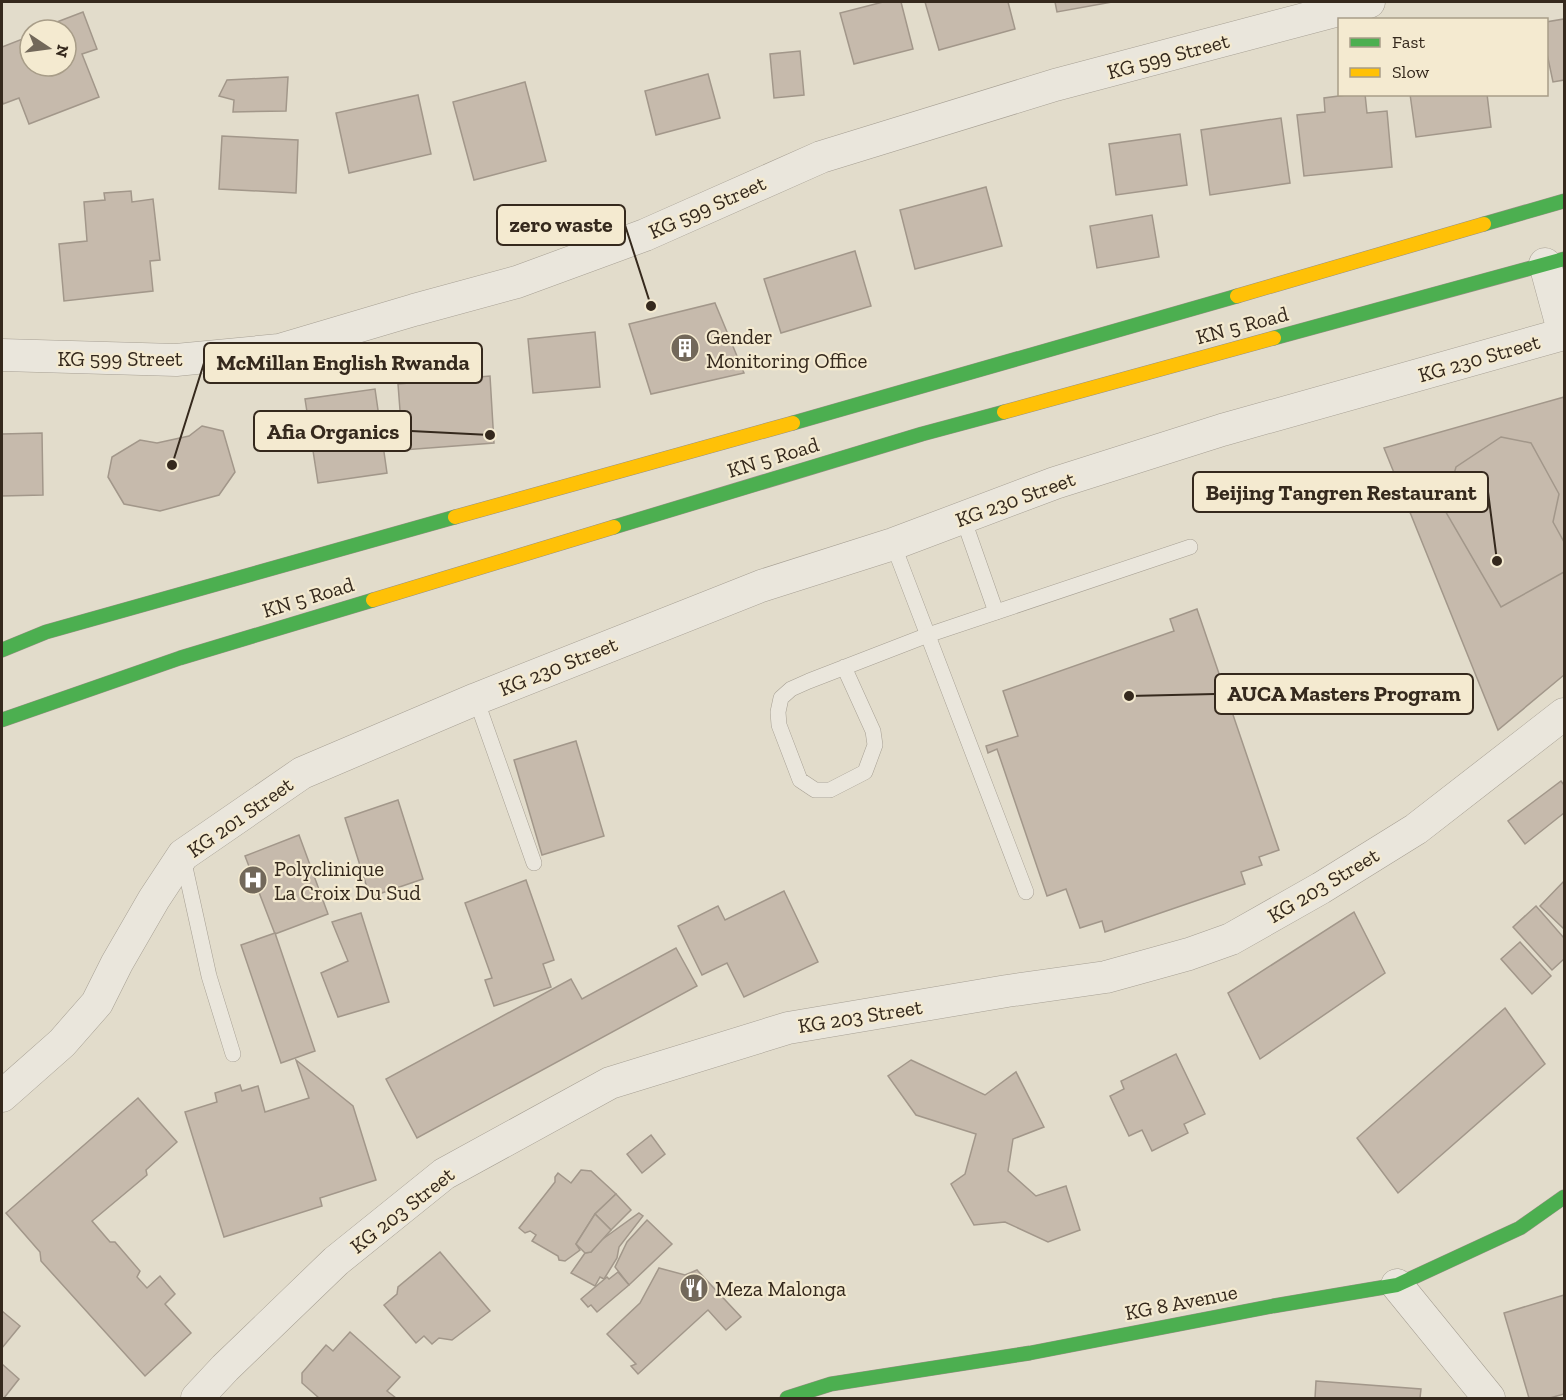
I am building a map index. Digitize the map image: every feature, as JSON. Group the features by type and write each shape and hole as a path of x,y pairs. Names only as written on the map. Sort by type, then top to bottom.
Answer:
{"main road":[{"name":"KN 5 Road","path":"2,650 46,632 952,378 1564,201"},
{"name":"KN 5 Road","path":"2,720 180,658 922,434 1555,261"},
{"name":"KG 8 Avenue","path":"787,1398 831,1384 1030,1353 1397,1284 1520,1228 1564,1197"}],"street":[{"name":"KG 599 Street","path":"2,355 177,360 279,350 517,282 645,235 821,157 1055,86 1336,6 1370,2"},
{"path":"1555,261 1564,334"},
{"name":"KG 230 Street","path":"476,699 761,586 893,544 1055,483 1222,430 1564,334"},
{"name":"KG 201 Street","path":"2,1096 62,1043 97,1003 154,899 183,855 302,773 476,699"},
{"name":"KG 203 Street","path":"197,1398 336,1261 444,1174 610,1083 788,1028 1007,991 1106,977 1189,954 1232,939 1321,888 1416,829 1564,714"},
{"path":"1397,1284 1489,1398"}],"lane":[{"path":"963,518 996,612"},
{"path":"893,544 1026,892"},
{"path":"844,667 873,731 875,745 865,772 830,790 815,790 800,780 778,725 778,712 782,698 791,689 844,667 928,635 1190,547"},
{"path":"476,699 534,862"},
{"path":"183,855 209,976 233,1054"}],"building":[{"path":"883,2 901,2 913,49 854,64 840,13"},
{"path":"925,2 1008,2 1015,29 939,50"},
{"path":"1055,2 1112,2 1057,12"},
{"path":"83,12 97,49 82,54 99,97 29,124 19,98 3,104 2,47 18,41 18,78 78,78 78,18 67,18"},
{"path":"1564,19 1564,80 1553,82 1548,58 1548,22"},
{"path":"800,51 804,95 774,98 770,54"},
{"path":"708,74 720,118 656,135 645,91"},
{"path":"288,77 286,111 233,112 234,100 219,96 227,80"},
{"path":"525,82 546,161 474,180 453,102"},
{"path":"418,95 431,154 349,173 336,113"},
{"path":"1365,96 1367,113 1387,111 1392,167 1304,176 1297,115 1325,112 1324,98"},
{"path":"1410,96 1487,96 1491,127 1416,137"},
{"path":"1281,118 1290,183 1210,195 1201,130"},
{"path":"1180,134 1187,185 1116,195 1109,144"},
{"path":"222,136 298,140 296,193 219,189"},
{"path":"986,187 1002,246 915,269 900,210"},
{"path":"131,191 132,202 153,199 160,260 150,261 153,291 64,301 59,244 87,241 84,202 105,200 104,193"},
{"path":"1152,215 1159,257 1097,268 1090,226"},
{"path":"855,251 871,306 781,333 764,279"},
{"name":"Gender Monitoring Office","path":"715,303 744,373 651,394 629,324"},
{"path":"595,332 600,387 533,393 528,339"},
{"path":"490,376 494,443 403,450 398,384"},
{"path":"375,389 387,473 318,483 305,399"},
{"path":"1564,397 1564,675 1498,730 1384,448"},
{"path":"202,426 223,431 235,472 219,495 160,511 124,504 108,477 112,457 140,440 157,443 189,436"},
{"path":"42,433 43,495 2,496 2,434"},
{"path":"1501,437 1531,443 1559,494 1553,522 1564,542 1564,572 1501,607 1444,509 1456,467"},
{"path":"1197,609 1279,850 1259,857 1262,865 1241,872 1245,884 1105,932 1102,921 1080,928 1066,889 1047,896 997,749 988,753 986,746 1018,736 1003,691 1174,631 1170,619"},
{"path":"576,741 604,836 542,855 514,760"},
{"path":"1561,781 1564,785 1564,813 1525,844 1508,821"},
{"path":"398,800 423,879 370,897 345,818"},
{"path":"299,835 328,914 275,934 245,856"},
{"path":"526,880 554,960 543,964 551,987 494,1006 485,980 492,978 465,903"},
{"path":"1564,881 1564,929 1540,906"},
{"path":"784,891 818,962 744,997 727,963 702,975 678,926 718,906 725,920"},
{"path":"1536,906 1564,938 1564,959 1552,970 1513,927"},
{"path":"1354,912 1385,973 1260,1059 1228,993"},
{"path":"361,913 389,1002 338,1017 321,973 348,961 332,922"},
{"path":"275,933 315,1051 281,1063 241,945"},
{"path":"1520,942 1551,976 1532,994 1501,959"},
{"path":"676,948 697,986 417,1138 386,1079 571,979 582,999"},
{"path":"1505,1008 1545,1064 1398,1193 1357,1138"},
{"path":"1176,1054 1205,1114 1184,1124 1188,1133 1152,1151 1142,1130 1129,1136 1110,1096 1124,1089 1121,1081"},
{"path":"296,1060 353,1106 376,1180 320,1198 322,1206 224,1237 185,1112 217,1102 215,1093 240,1085 242,1091 258,1086 265,1112 309,1098"},
{"path":"911,1060 985,1095 1016,1072 1044,1127 1013,1139 1008,1171 1036,1196 1066,1186 1080,1230 1048,1242 1005,1222 974,1225 951,1184 965,1174 976,1134 916,1115 888,1076"},
{"path":"138,1098 177,1142 146,1170 147,1175 92,1221 110,1242 115,1242 140,1271 137,1277 147,1288 160,1276 175,1294 165,1304 191,1333 145,1376 41,1261 40,1252 6,1213"},
{"path":"651,1135 665,1154 642,1173 627,1154"},
{"path":"581,1170 591,1171 616,1194 595,1214 576,1244 580,1250 565,1261 559,1260 558,1256 532,1241 536,1235 530,1231 525,1233 519,1228 555,1182 558,1173 571,1183"},
{"path":"616,1194 631,1210 611,1230 595,1214"},
{"path":"639,1213 643,1216 619,1247 617,1258 604,1279 600,1277 595,1286 571,1273 585,1253 591,1252 600,1241"},
{"path":"595,1214 611,1230 591,1252 585,1253 576,1244"},
{"path":"647,1220 672,1244 629,1285 615,1267 627,1242"},
{"path":"440,1252 490,1311 452,1340 439,1338 432,1344 424,1336 416,1343 384,1305 397,1294 398,1287"},
{"path":"659,1268 685,1275 697,1270 741,1317 726,1330 708,1310 638,1374 631,1366 636,1364 607,1334 640,1303"},
{"path":"618,1272 629,1285 597,1312 591,1305 588,1307 581,1299 607,1277 609,1279"},
{"path":"1564,1295 1564,1394 1550,1398 1529,1398 1504,1313"},
{"path":"2,1311 20,1326 2,1348"},
{"path":"350,1332 400,1377 387,1391 396,1398 319,1398 302,1383 302,1373 326,1345 333,1351"},
{"path":"2,1364 19,1379 4,1398 2,1398"},
{"path":"1316,1381 1421,1389 1420,1398 1315,1398"}],"traffic: fast":[{"path":"1484,224 1564,201"},
{"path":"1274,338 1564,259"},
{"path":"793,423 1237,296"},
{"path":"614,527 922,434 1004,412"},
{"path":"2,650 46,632 455,517"},
{"path":"2,720 180,658 373,600"},
{"path":"787,1398 831,1384 1030,1353 1273,1306 1397,1285 1520,1228 1564,1197"}],"traffic: slow":[{"path":"1237,296 1484,224"},
{"path":"1004,412 1274,338"},
{"path":"455,517 793,423"},
{"path":"373,600 614,527"}],"place":[{"name":"zero waste","path":"651,306"},
{"name":"Gender Monitoring Office","path":"685,348"},
{"name":"Afia Organics","path":"490,435"},
{"name":"McMillan English Rwanda","path":"172,465"},
{"name":"Beijing Tangren Restaurant","path":"1497,561"},
{"name":"AUCA Masters Program","path":"1129,696"},
{"name":"Polyclinique La Croix Du Sud","path":"253,880"},
{"name":"Meza Malonga","path":"694,1288"}]}
